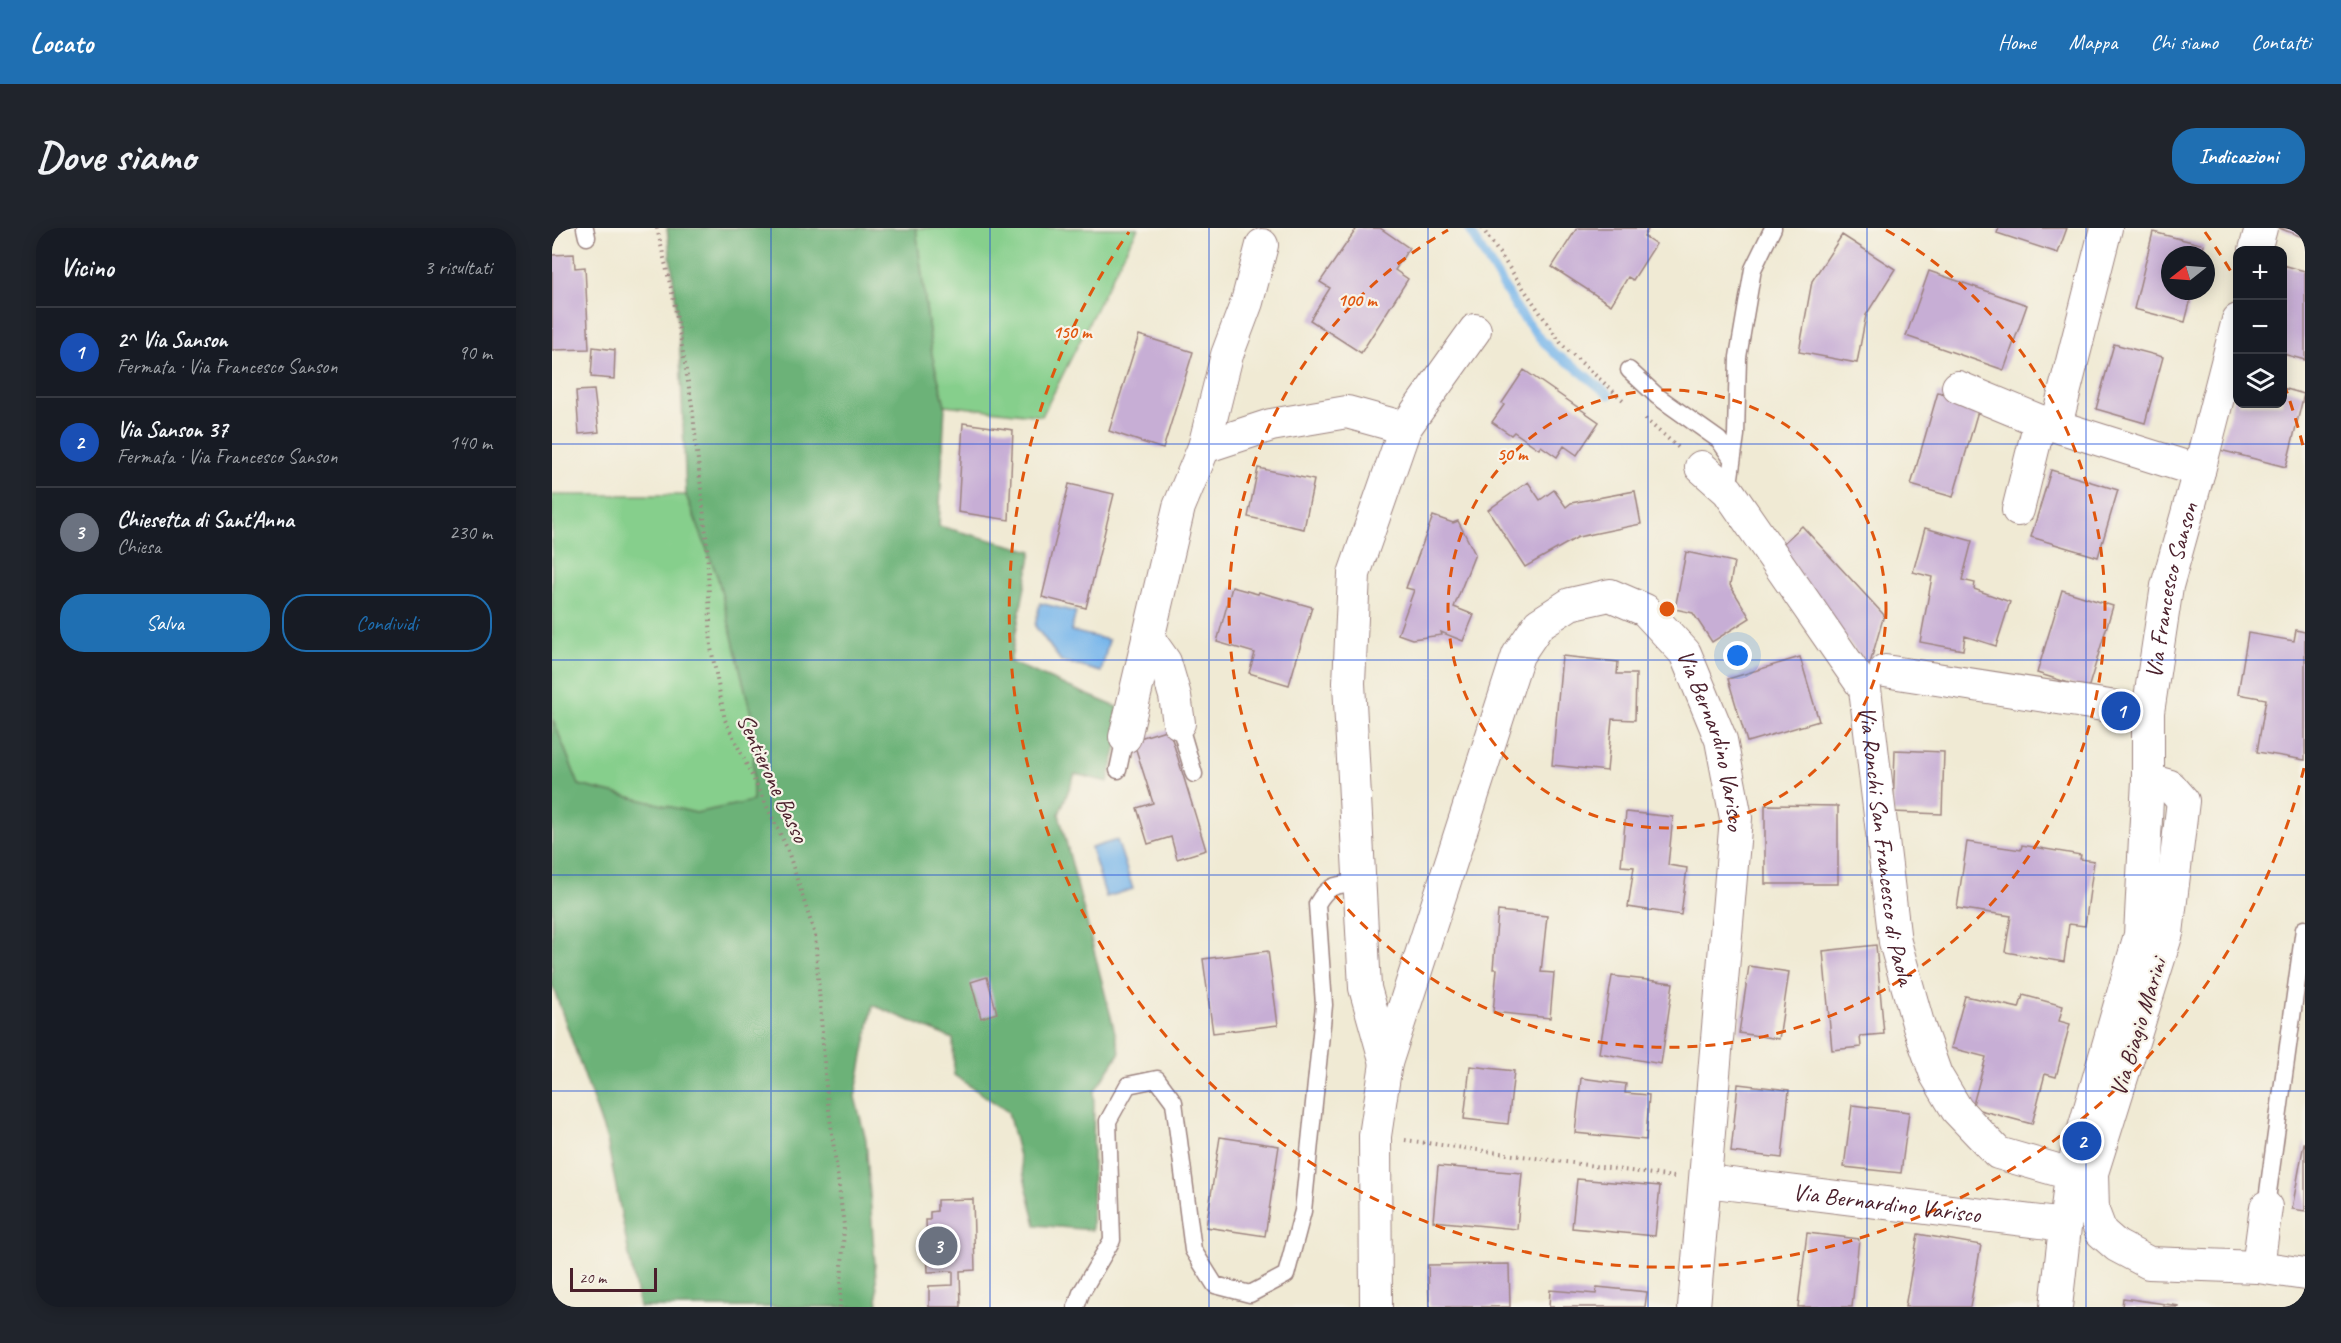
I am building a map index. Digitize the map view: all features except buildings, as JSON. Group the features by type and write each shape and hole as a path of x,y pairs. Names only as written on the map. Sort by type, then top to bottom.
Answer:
{"street":[{"path":"2018,510 2048,423 2106,228"},
{"path":"2256,246 2261,228"},
{"path":"1125,737 1179,507 1204,447 1227,355 1247,302 1266,237"},
{"name":"Via Bernardino Varisco","path":"1386,1063 1365,988 1349,683 1354,574 1405,429 1475,330"},
{"name":"Via Francesco Sanson","path":"2071,1174 2140,935 2148,780 2148,712 2167,586 2233,339"},
{"name":"Via Francesco Sanson","path":"1958,387 2048,423 2199,471"},
{"path":"1204,447 1271,425 1347,412 1405,429"},
{"name":"Via Ronchi San Francesco di Paola","path":"1701,467 1728,491 1865,689 1895,942 1935,1075 1957,1110 1998,1153 2071,1174"},
{"name":"Via Bernardino Varisco","path":"1376,1307 1375,1136 1386,1063 1518,655 1539,624 1569,604 1610,595 1645,610 1685,653 1721,740 1736,818 1694,1307"},
{"path":"1148,638 1165,662 1175,696 1179,723"},
{"name":"Via Francesco Sanson","path":"1885,671 2148,712"},
{"name":"Via Biagio Marini","path":"2148,780 2170,786 2183,801 2170,911 2167,933 2092,1173 2092,1211 2101,1232 2116,1246 2148,1263 2258,1267 2305,1274"},
{"path":"2056,1307 2071,1174"},
{"name":"Via Bernardino Varisco","path":"1706,1181 2065,1225"},
{"path":"2258,1267 2266,1207"}],"lane":[{"path":"1728,491 1736,435 1738,357 1751,280 1753,269 1773,228"},
{"path":"1629,370 1658,396 1719,440 1732,459"},
{"path":"1179,723 1194,774"},
{"path":"1118,770 1125,737"},
{"path":"1076,1307 1081,1293 1112,1240 1108,1121 1128,1085 1157,1079 1174,1102 1193,1250 1215,1285 1250,1294 1286,1275 1303,1211 1324,1005 1317,904 1324,891 1334,886 1360,883"},
{"path":"2266,1207 2304,929"}],"path":[{"name":"Sentierone Basso","path":"657,228 674,301 692,405 707,544 711,648 725,720 787,848 815,935 826,1087 844,1226 840,1307"},
{"path":"1482,228 1563,346 1629,405"},
{"path":"1638,412 1701,467"},
{"path":"1375,1136 1706,1181"}],"green space":[{"path":"667,228 916,228 932,355 945,405 939,526 1032,551 1010,662 1126,711 1108,782 1075,774 1059,814 1120,1052 1094,1092 1092,1230 1036,1225 1008,1112 954,1075 953,1039 873,1005 855,1097 866,1140 878,1307 639,1307 607,1140 552,984 552,717 579,785 696,813 753,801 754,726 718,578 686,495 679,329"},
{"path":"916,228 1138,228 1042,416 945,405 932,355"},
{"path":"552,495 686,495 718,578 754,726 753,801 696,813 579,785 552,717"}],"water":[{"path":"1040,603 1076,612 1071,631 1109,640 1101,672 1061,661 1035,626"},
{"path":"1117,840 1133,889 1106,897 1091,848"}],"waterway":[{"path":"1468,228 1519,312 1538,336 1554,353 1574,366 1609,395"}],"place":[{"name":"2^ Via Sanson","path":"2121,711"},
{"name":"Via Sanson 37","path":"2082,1141"},
{"name":"Chiesetta di Sant'Anna","path":"938,1246"}]}
